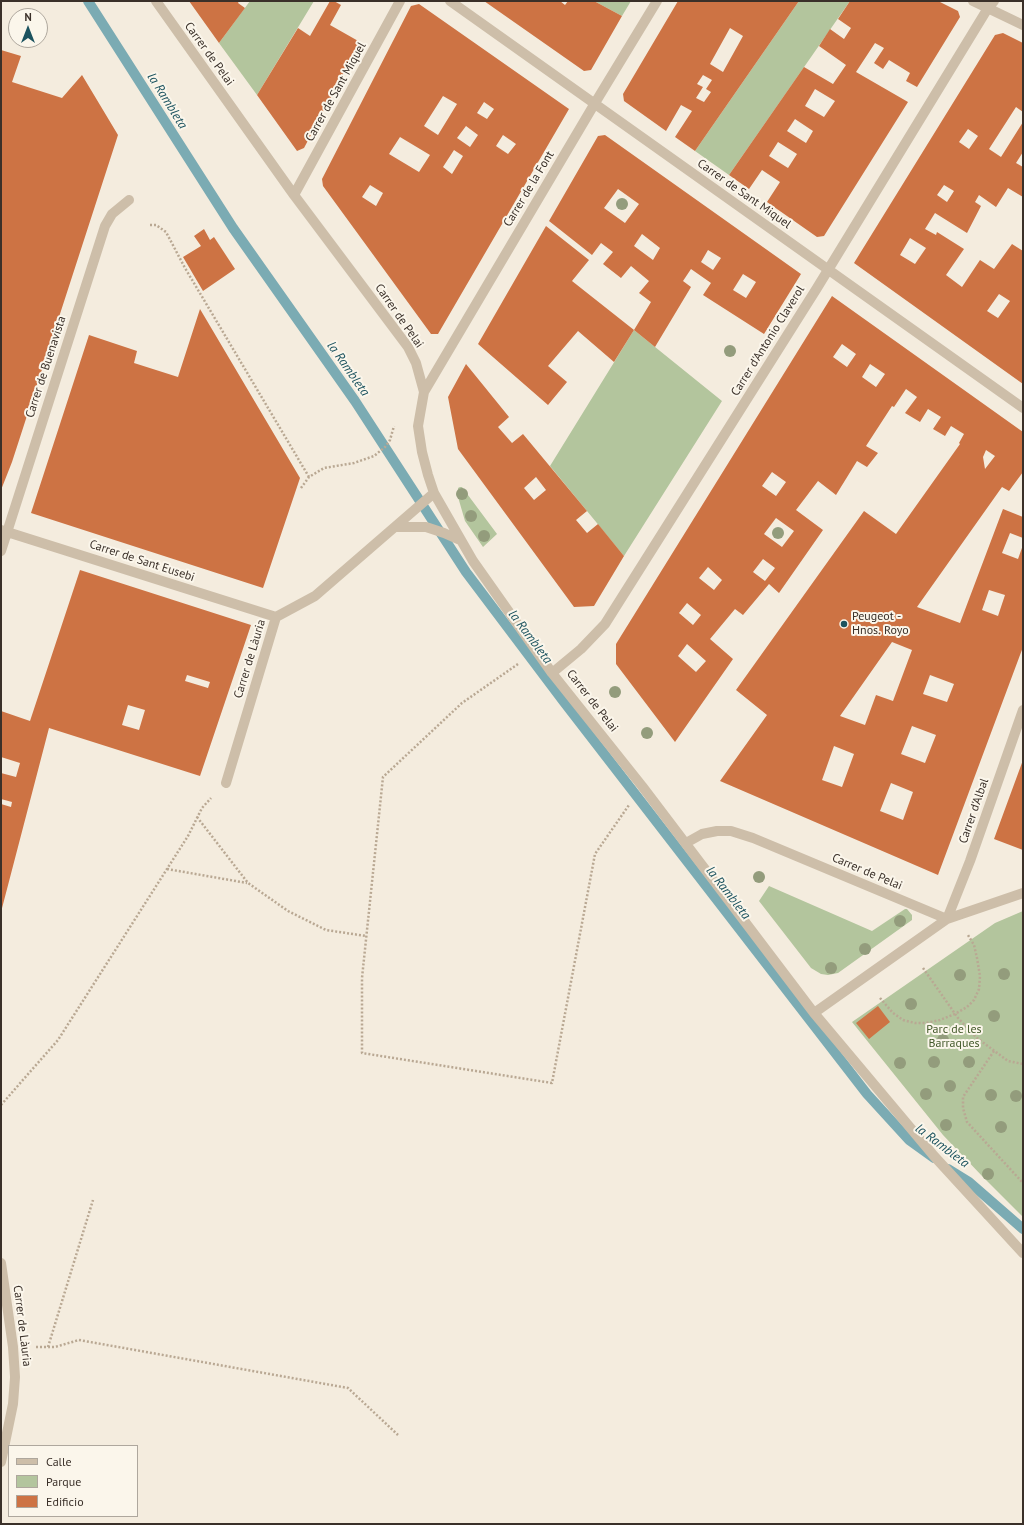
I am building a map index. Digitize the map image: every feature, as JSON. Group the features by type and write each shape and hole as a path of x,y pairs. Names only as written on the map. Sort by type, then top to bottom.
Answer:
{"street":[{"name":"Carrer de Pelai","path":"156,1 294,195 408,347 416,363 424,392 418,426 422,452 434,492 473,561 552,672 686,843 814,1012 934,1156 1023,1253"},
{"name":"Carrer de Sant Miquel","path":"294,195 400,1"},
{"name":"Carrer de Sant Miquel","path":"450,1 1023,408"},
{"name":"Carrer de la Font","path":"424,392 657,1"},
{"path":"973,1 991,5 1023,25"},
{"name":"Carrer d'Antonio Claverol","path":"552,672 581,649 605,624 829,269 991,5"},
{"name":"Carrer de Buenavista","path":"1,551 4,531 105,226 112,214 130,200"},
{"name":"Carrer de Làuria","path":"226,783 276,617 315,596 434,492"},
{"path":"395,527 426,527 444,532 460,540"},
{"name":"Carrer de Sant Eusebi","path":"4,531 276,617"},
{"name":"Carrer d'Albal","path":"947,919 970,861 1023,710"},
{"name":"Carrer de Pelai","path":"686,843 702,834 717,831 731,831 753,838 947,919"},
{"path":"814,1012 947,919 1023,893"},
{"name":"Carrer de Làuria","path":"1,1263 13,1347 15,1377 13,1404 1,1462"}],"path":[{"path":"150,225 156,225 166,232 185,268 309,477"},
{"path":"301,488 309,477 324,468 354,463 374,456 385,447 390,440 396,420"},
{"path":"536,650 462,703 383,777 362,978 362,1053 552,1083 595,854 642,786"},
{"path":"1,1105 58,1040 188,836 202,808"},
{"path":"197,817 248,883 288,911 326,930 366,936"},
{"path":"167,869 248,883"},
{"path":"880,998 893,1013 903,1020 915,1023 926,1023 955,1014 966,1007 974,1000 979,989 980,976 974,945 968,935"},
{"path":"922,968 955,1014 977,1038 1008,1061 1023,1064"},
{"path":"994,1051 963,1097 963,1108 967,1122 1023,1183"},
{"path":"48,1347 93,1200"},
{"path":"13,1347 55,1347 79,1340 348,1388 398,1435"}],"green space":[{"path":"250,1 314,1 257,95 219,43"},
{"path":"594,1 631,1 622,16"},
{"path":"799,1 850,1 729,175 695,151"},
{"path":"634,330 722,401 624,556 550,466"},
{"path":"462,487 497,534 483,547 465,521 458,497 458,488"},
{"path":"769,886 872,931 905,909 907,909 912,915 912,920 838,973 828,975 821,974 811,968 759,901"},
{"name":"Parc de les Barraques","path":"1023,911 1023,1217 943,1135 852,1022 995,923"}],"building":[{"path":"189,1 239,1 238,3 245,8 219,43"},
{"path":"330,1 334,1 341,5 330,25 360,42 304,148 297,151 257,95 298,28 310,36"},
{"path":"484,1 560,1 565,5 568,1 594,1 622,16 591,70 584,71"},
{"path":"678,1 799,1 695,151 675,137 692,111 681,105 666,131 624,101 623,94","holes":["730,28 743,36 723,72 710,64","703,75 712,80 706,89 711,92 704,102 696,98 703,87 697,84"]},
{"path":"850,1 938,1 958,11 960,17 917,87 906,81 910,73 889,60 883,69 874,63 884,48 875,43 856,72 908,102 824,236 817,237 767,202 780,182 762,170 749,189 729,175 804,67 833,84 846,65 819,46 830,29 844,39 851,28 838,19","holes":["815,89 835,101 824,117 805,106","795,119 813,131 806,143 787,131","778,142 797,154 788,168 769,156"]},
{"path":"419,4 569,109 438,334 431,334 323,186 322,179 411,6","holes":["443,96 457,104 438,135 424,126","484,102 494,109 487,119 477,113","466,126 478,135 470,147 457,138","503,135 516,144 508,154 496,146","400,137 430,155 419,172 389,154","454,150 463,156 452,174 443,167","370,185 383,193 376,206 362,197"]},
{"path":"1003,33 1023,43 1023,112 1016,107 989,149 1001,157 1023,122 1023,152 1016,163 1023,167 1023,197 1008,188 996,207 979,195 975,202 981,206 967,233 935,213 925,229 936,235 937,232 964,249 946,275 962,287 980,260 994,269 1012,244 1023,251 1023,384 854,263 995,35","holes":["968,129 978,136 969,149 959,142","944,185 954,191 947,202 937,195","910,238 926,248 915,264 900,255","999,294 1010,301 998,318 987,311"]},
{"path":"1,50 21,56 12,82 62,98 82,75 118,135 12,462 1,490"},
{"path":"605,135 801,274 764,334 703,295 711,283 691,269 683,281 691,287 655,347 634,330 651,302 639,293 649,281 631,266 621,278 603,264 613,252 601,243 592,255 549,221 598,136","holes":["618,189 639,204 625,223 604,208","642,234 660,248 653,260 634,246","708,250 721,258 713,270 701,262","743,274 756,282 746,298 733,290"]},
{"path":"546,226 589,260 572,281 634,330 614,362 578,331 548,366 567,382 548,405 478,344"},
{"path":"204,229 210,240 214,237 235,269 203,291 183,257 201,246 194,236"},
{"path":"832,296 1023,432 1023,472 1009,491 1002,487 917,607 960,623 1003,509 1023,517 1023,538 1010,533 1002,553 1018,559 1023,545 1023,647 938,875 720,781 767,715 736,690 864,511 896,534 960,444 959,443 964,434 951,426 945,436 933,429 941,417 928,409 920,422 905,413 917,397 906,389 894,407 892,406 866,446 878,453 867,467 857,461 836,495 818,481 796,510 823,530 779,593 769,584 743,615 735,609 710,639 733,659 675,742 616,664 616,644","holes":["842,344 856,354 847,367 833,357","870,364 885,374 876,387 862,377","986,450 995,456 985,469 983,457","772,472 786,482 776,496 762,486","776,518 794,531 782,547 764,534","763,559 775,568 765,581 753,572","708,567 722,580 714,590 699,578","989,590 1005,595 998,616 982,610","687,603 701,615 693,625 679,613","892,642 912,650 893,701 876,695 865,725 840,716","687,644 706,661 696,672 678,656","930,675 954,684 947,702 923,694","912,726 936,735 925,763 901,754","834,746 854,754 842,787 822,780","891,783 913,792 903,820 880,811"]},
{"path":"200,309 300,478 263,588 31,513 89,335 137,351 134,363 178,377"},
{"path":"466,364 509,417 498,427 512,443 523,434 587,511 576,520 587,533 598,524 624,556 594,606 574,607 458,449 448,397","holes":["536,477 546,490 534,500 524,488"]},
{"path":"80,570 251,625 200,776 49,728 1,912 1,804 11,807 12,802 1,799 1,773 16,777 20,763 1,757 1,711 30,721","holes":["187,675 210,682 208,688 185,681","128,705 145,710 139,730 122,725"]},
{"path":"1023,760 1023,850 994,839"},
{"path":"878,1006 890,1022 869,1039 856,1023"}],"waterway":[{"name":"la Rambleta","path":"88,1 233,228 355,401 466,572 564,702 867,1094 909,1140 934,1158"},
{"name":"la Rambleta","path":"948,1169 969,1182 1023,1229"}],"place":[{"name":"Peugeot - Hnos. Royo","path":"844,624"}]}
